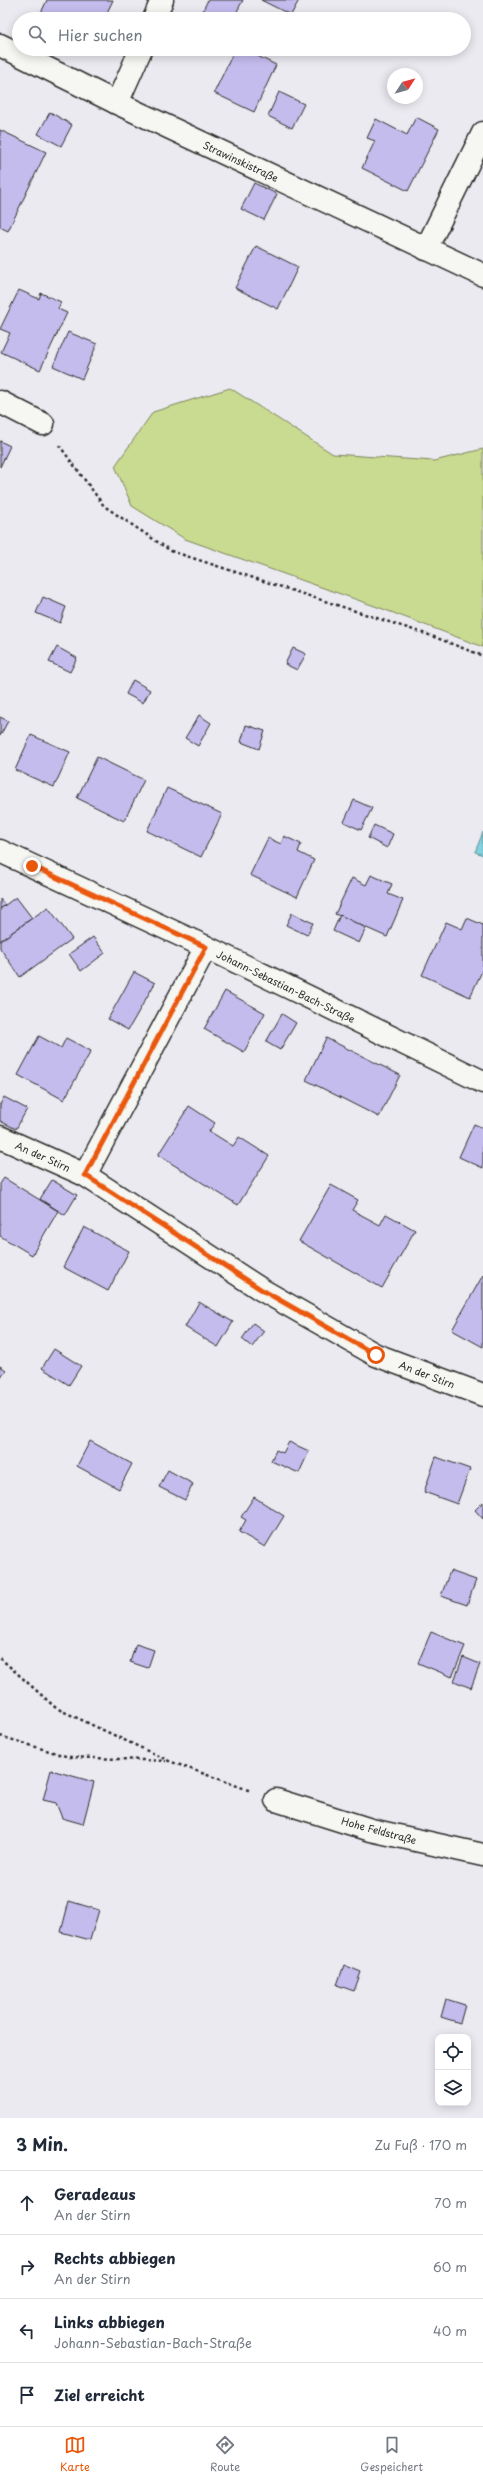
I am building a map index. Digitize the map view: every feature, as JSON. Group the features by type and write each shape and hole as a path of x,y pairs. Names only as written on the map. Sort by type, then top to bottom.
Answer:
{"street":[{"path":"157,12 162,0"},
{"name":"Strawinskistraße","path":"0,45 12,51"},
{"name":"Strawinskistraße","path":"22,56 117,103 483,275"},
{"path":"117,103 138,56"},
{"path":"426,249 483,134"},
{"path":"0,402 43,424"},
{"name":"Johann-Sebastian-Bach-Straße","path":"0,851 206,947 483,1082"},
{"path":"85,1175 206,947"},
{"name":"An der Stirn","path":"0,1137 85,1175 262,1290 376,1355 483,1395"},
{"name":"Hohe Feldstraße","path":"276,1800 370,1830 483,1855"}],"path":[{"path":"43,424 104,506 171,551 430,635 483,656"},
{"path":"0,1658 56,1708 169,1761 276,1800"},
{"path":"0,1736 69,1757 169,1761"}],"green space":[{"path":"230,388 333,454 434,461 483,449 483,647 383,609 185,539 132,506 115,466 153,412"}],"water":[{"path":"483,832 483,855 475,852"}],"building":[{"path":"47,0 113,0 107,12 41,12"},
{"path":"208,0 243,0 237,12 202,12"},
{"path":"261,0 299,0 293,12 285,12"},
{"path":"232,56 257,56 276,65 254,112 214,93"},
{"path":"279,92 304,104 292,128 268,116"},
{"path":"50,112 72,125 61,146 38,134"},
{"path":"416,117 439,129 408,191 362,168 375,141 367,138 376,119 407,135"},
{"path":"0,130 46,152 8,231 0,227"},
{"path":"254,183 277,194 264,220 241,209"},
{"path":"256,246 298,267 278,309 235,288"},
{"path":"19,290 39,299 41,293 61,302 58,309 67,313 40,370 1,352 10,333 0,329"},
{"path":"68,332 97,344 82,379 53,366"},
{"path":"0,441 10,446 0,467"},
{"path":"43,597 66,607 60,623 36,613"},
{"path":"57,647 77,658 70,672 49,662"},
{"path":"293,648 306,654 297,670 285,664"},
{"path":"133,680 150,690 143,703 126,694"},
{"path":"199,715 211,723 198,746 185,738"},
{"path":"0,717 8,721 0,736"},
{"path":"246,725 265,731 259,749 241,742"},
{"path":"31,735 70,752 54,787 15,770"},
{"path":"97,757 144,780 124,821 77,798"},
{"path":"167,788 222,814 201,857 147,831"},
{"path":"354,800 372,808 361,830 344,822"},
{"path":"374,825 393,834 387,848 368,838"},
{"path":"284,836 301,844 298,852 314,860 297,897 250,875 268,838 281,844"},
{"path":"371,875 392,884 388,894 403,900 387,937 335,914 352,878 366,885"},
{"path":"16,897 32,918 0,941 0,909"},
{"path":"0,899 5,905 0,909"},
{"path":"48,907 72,939 20,977 0,948 0,941"},
{"path":"292,913 313,923 307,935 286,925"},
{"path":"340,915 366,928 359,943 333,931"},
{"path":"467,918 483,925 483,969 470,997 422,975 446,922 462,929"},
{"path":"93,937 105,953 81,971 69,954"},
{"path":"134,972 155,983 128,1030 108,1019"},
{"path":"225,991 265,1013 244,1052 204,1029"},
{"path":"282,1014 296,1023 280,1050 266,1042"},
{"path":"39,1036 61,1048 66,1038 91,1051 64,1100 18,1075"},
{"path":"326,1038 400,1075 379,1117 306,1080"},
{"path":"4,1097 27,1109 16,1129 0,1121 0,1105"},
{"path":"189,1106 215,1123 209,1131 233,1146 239,1137 269,1156 238,1205 158,1155"},
{"path":"474,1124 483,1128 483,1168 459,1157"},
{"path":"4,1178 58,1211 32,1255 0,1236 0,1184"},
{"path":"52,1180 77,1195 65,1215 40,1199"},
{"path":"331,1185 358,1200 352,1210 380,1225 386,1214 415,1230 382,1288 299,1241"},
{"path":"84,1227 129,1251 108,1291 63,1267"},
{"path":"483,1275 483,1347 452,1330"},
{"path":"199,1302 233,1322 218,1347 185,1327"},
{"path":"253,1323 264,1331 252,1347 242,1339"},
{"path":"54,1349 81,1366 69,1385 42,1368"},
{"path":"0,1366 6,1370 0,1378"},
{"path":"90,1441 132,1464 119,1489 77,1466"},
{"path":"289,1442 309,1451 299,1473 271,1461 276,1450 283,1453"},
{"path":"436,1457 470,1469 457,1504 424,1492"},
{"path":"168,1470 193,1484 185,1500 159,1487"},
{"path":"254,1497 284,1516 265,1547 239,1532 246,1520 241,1517"},
{"path":"483,1502 483,1519 475,1510"},
{"path":"450,1571 476,1580 467,1605 441,1596"},
{"path":"431,1632 465,1646 452,1677 418,1663"},
{"path":"136,1644 154,1650 148,1668 130,1662"},
{"path":"463,1657 480,1664 471,1688 454,1681"},
{"path":"51,1770 94,1782 83,1824 62,1818 56,1803 43,1800"},
{"path":"69,1901 99,1910 90,1940 61,1932"},
{"path":"344,1965 361,1972 354,1991 337,1985"},
{"path":"446,1999 465,2005 460,2023 441,2017"}],"route":[{"path":"32,866 206,947 85,1175 262,1290 376,1355"}]}
